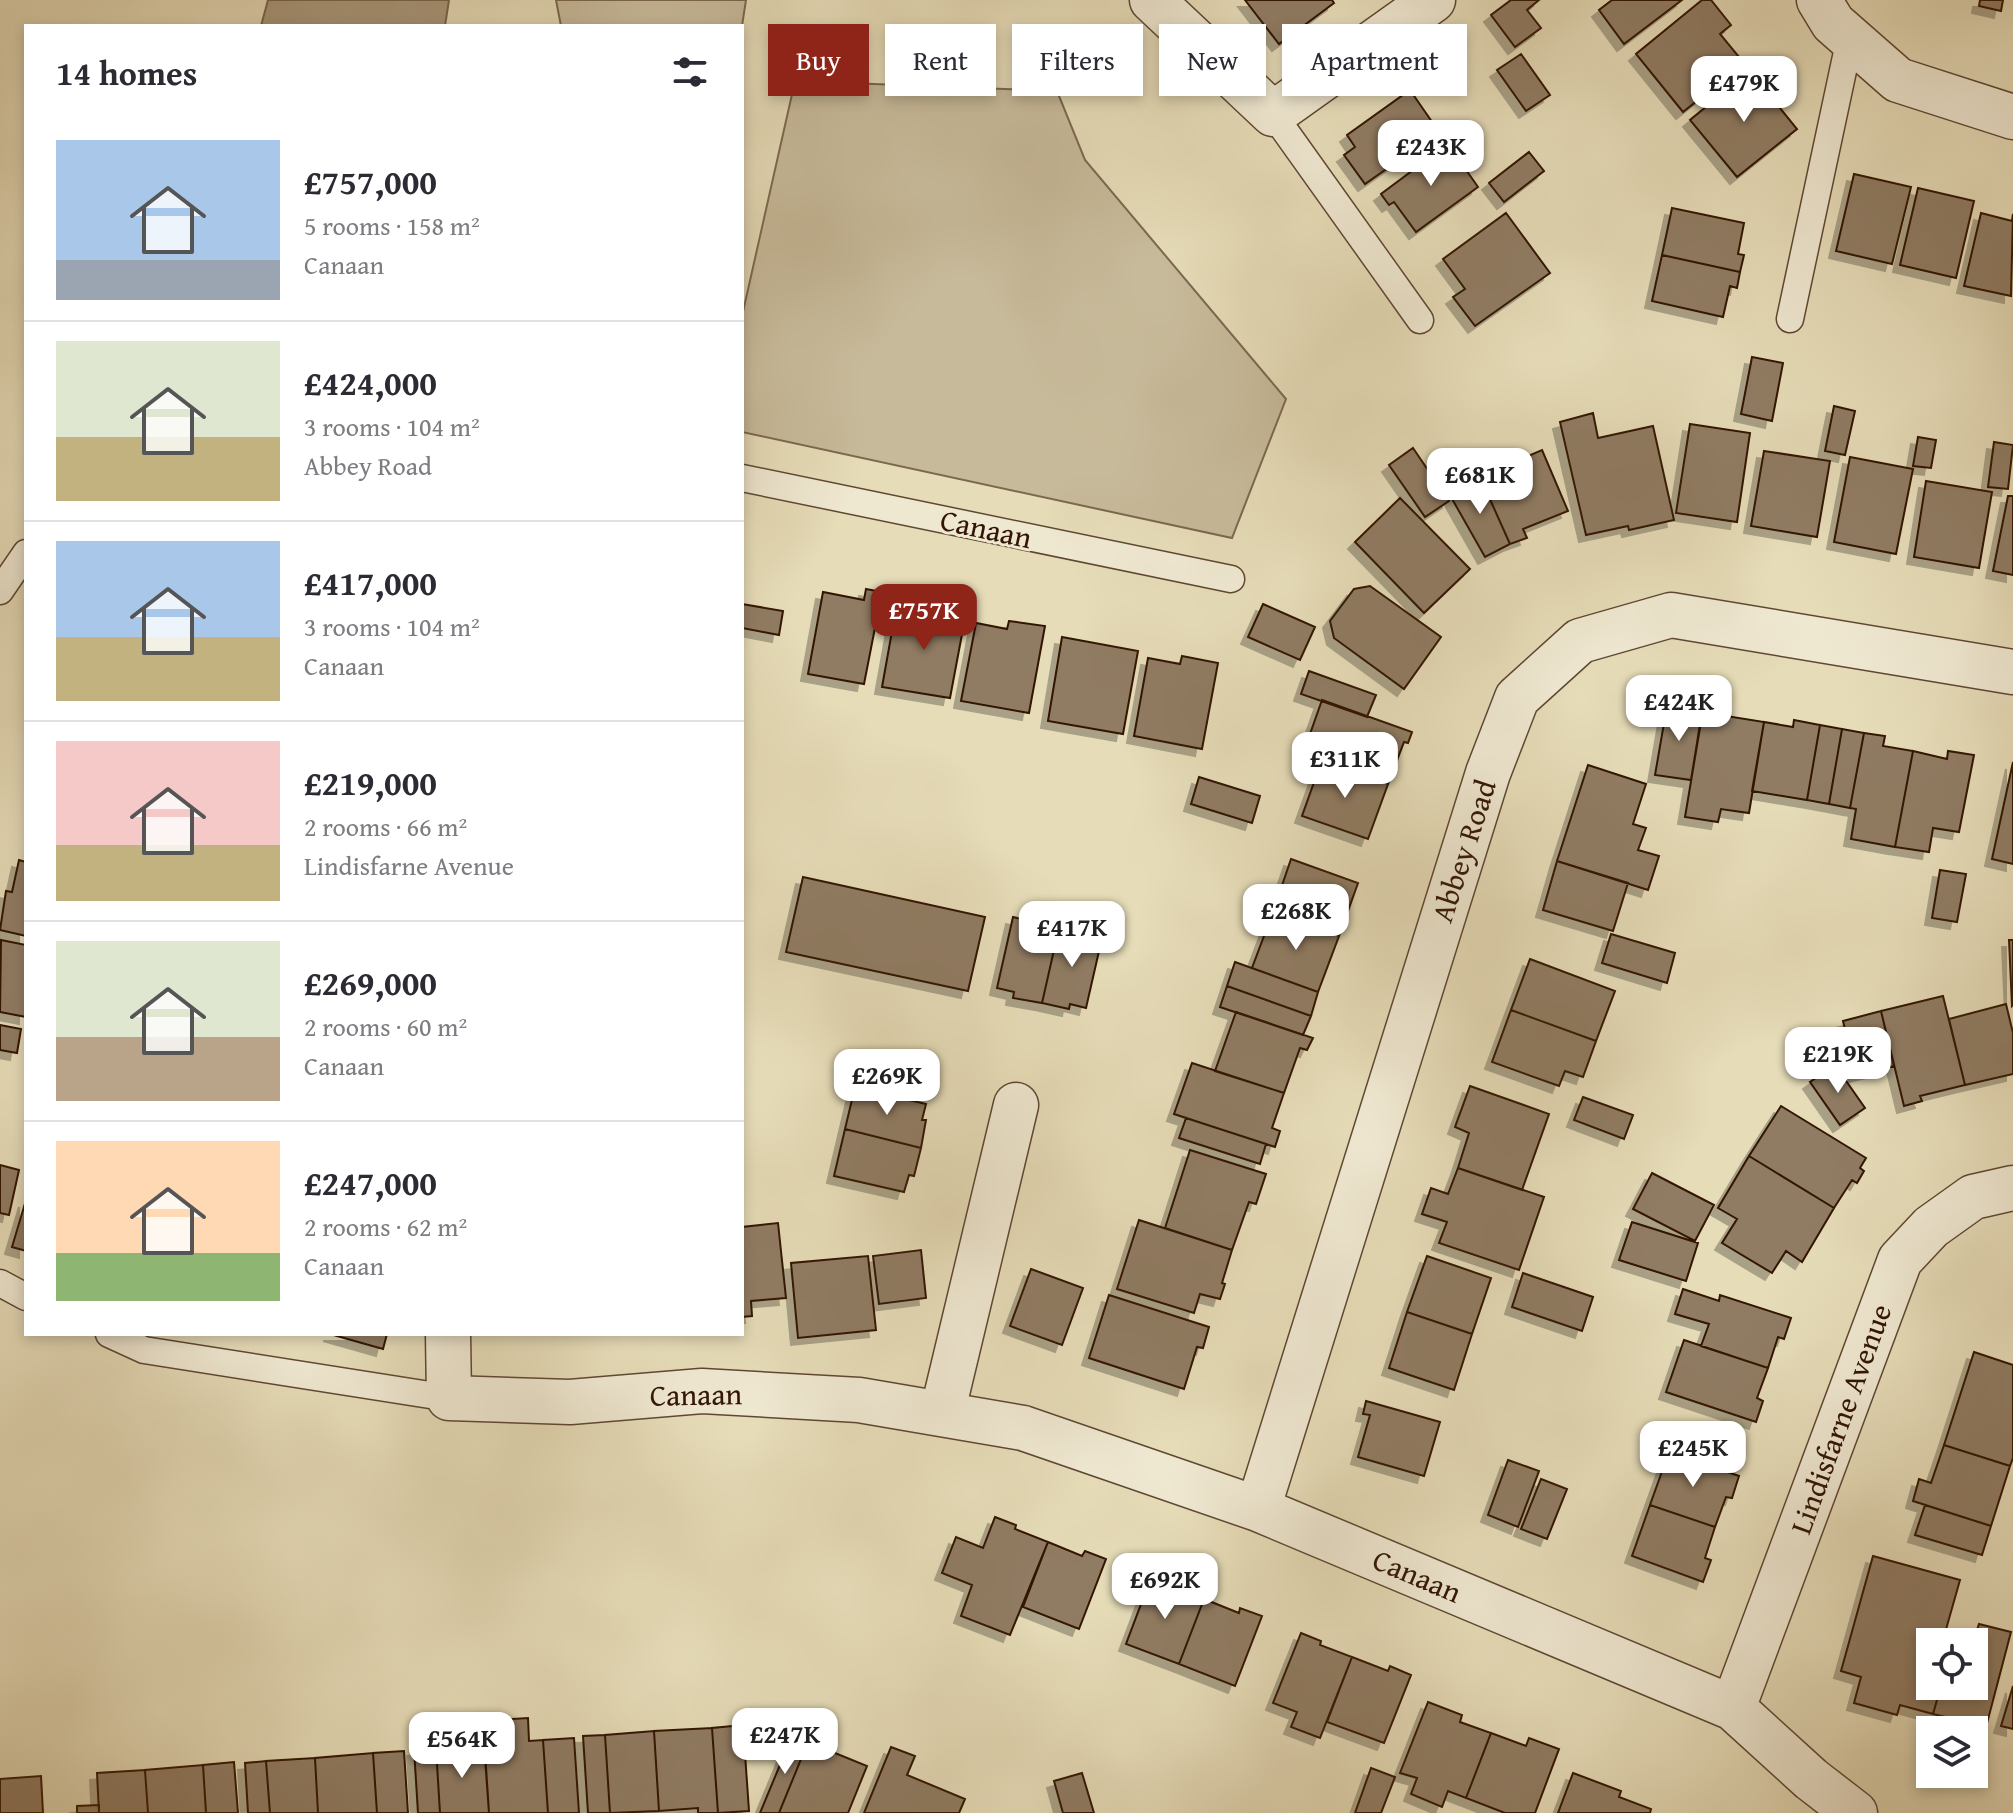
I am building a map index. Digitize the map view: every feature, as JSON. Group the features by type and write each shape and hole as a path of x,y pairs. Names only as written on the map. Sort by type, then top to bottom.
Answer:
{"street":[{"path":"1152,0 1273,114 1433,0"},
{"path":"1819,0 1833,23 1898,80 2013,117"},
{"name":"Abbey Road","path":"1258,1509 1488,773 1517,698 1580,641 1671,615 2013,672"},
{"path":"942,1414 1016,1105"},
{"name":"Lindisfarne Avenue","path":"1733,1708 1900,1260 1931,1227 1973,1197 2013,1188"},
{"path":"448,1336 449,1398"},
{"name":"Canaan","path":"449,1398 570,1402 702,1391 859,1400 1023,1428 1258,1509 1733,1708 1811,1779 1855,1813"}],"lane":[{"path":"1790,319 1850,38"},
{"path":"1273,114 1420,320"},
{"name":"Canaan","path":"744,478 1231,579"},
{"path":"0,591 24,556"},
{"path":"0,1283 24,1296"},
{"name":"Canaan","path":"113,1336 144,1350 449,1398"}],"shaded area":[{"path":"268,0 449,0 445,24 262,24"},
{"path":"556,0 746,0 742,24 561,24"},
{"path":"869,84 885,84 885,96 996,96 996,89 1012,89 1012,96 1059,96 1085,160 1286,399 1232,538 744,432 744,307 792,96 869,96"}],"building":[{"path":"1245,0 1332,0 1334,3 1306,24 1282,24 1282,42 1279,44"},
{"path":"1511,0 1539,0 1527,10 1541,28 1515,47 1491,15"},
{"path":"1612,0 1682,0 1624,44 1599,10"},
{"path":"1702,0 1711,0 1731,25 1720,34 1744,63 1683,112 1636,54"},
{"path":"1980,0 2003,0 2001,11 1979,6"},
{"path":"1521,54 1550,95 1526,111 1497,70"},
{"path":"1750,71 1797,129 1737,177 1690,120"},
{"path":"1402,96 1414,96 1439,132 1365,184 1344,155 1355,147 1347,135"},
{"path":"1448,144 1478,187 1416,232 1394,202 1389,205 1381,194"},
{"path":"1529,152 1544,171 1504,202 1489,183"},
{"path":"1854,174 1911,187 1892,264 1836,251"},
{"path":"1918,188 1974,201 1956,278 1900,265"},
{"path":"1672,208 1744,223 1738,254 1744,255 1740,272 1662,255"},
{"path":"1506,213 1550,273 1475,326 1453,297 1465,289 1443,259"},
{"path":"1981,213 2012,221 2013,214 2011,296 1964,286"},
{"path":"1662,255 1740,272 1737,288 1730,286 1723,317 1652,301"},
{"path":"1752,357 1783,363 1772,421 1741,414"},
{"path":"1834,406 1855,411 1845,455 1825,451"},
{"path":"1593,413 1598,438 1653,426 1674,520 1586,535 1560,422"},
{"path":"1690,424 1750,433 1737,522 1676,513"},
{"path":"1918,437 1936,440 1931,468 1913,466"},
{"path":"1994,442 2013,445 2008,489 1988,487"},
{"path":"1413,448 1449,501 1425,517 1389,465"},
{"path":"1542,450 1568,511 1523,529 1527,538 1510,544 1480,477"},
{"path":"1764,451 1830,461 1817,537 1751,526"},
{"path":"1850,457 1913,469 1896,554 1834,542"},
{"path":"1480,477 1510,544 1485,557 1447,490"},
{"path":"1926,481 1992,492 1979,568 1914,557"},
{"path":"2008,496 2013,496 2013,575 1993,571"},
{"path":"1400,498 1470,569 1424,613 1355,542"},
{"path":"1370,586 1441,637 1404,689 1334,638 1330,621 1354,589"},
{"path":"866,589 882,592 864,684 808,674 823,592 864,600"},
{"path":"744,604 783,611 779,635 744,628"},
{"path":"1263,604 1315,627 1300,660 1248,637"},
{"path":"929,606 966,613 950,698 882,687 896,609 928,615"},
{"path":"1009,621 1045,626 1029,713 961,701 976,623 1007,629"},
{"path":"1062,637 1138,651 1123,734 1048,721"},
{"path":"1182,656 1218,663 1202,749 1134,736 1148,658 1180,664"},
{"path":"1309,671 1376,695 1367,717 1301,694"},
{"path":"1322,700 1412,732 1408,743 1404,742 1388,784 1303,754"},
{"path":"1704,704 1727,708 1726,716 1764,722 1749,813 1721,809 1718,822 1685,817"},
{"path":"1667,706 1702,712 1691,780 1655,775"},
{"path":"1794,720 1820,725 1807,800 1752,791 1764,722 1793,727"},
{"path":"1820,725 1842,729 1829,804 1807,800"},
{"path":"1842,729 1864,733 1850,808 1829,804"},
{"path":"1864,733 1885,736 1883,746 1913,751 1895,847 1851,839 1856,809 1850,808"},
{"path":"1913,751 1947,759 1948,751 1974,755 1959,832 1933,828 1929,852 1895,847"},
{"path":"1322,760 1388,784 1368,839 1302,816"},
{"path":"2013,762 2013,864 1992,859"},
{"path":"1588,765 1646,784 1633,824 1646,828 1638,850 1659,856 1648,890 1557,861"},
{"path":"1199,777 1260,796 1252,823 1191,804"},
{"path":"1291,859 1358,883 1339,936 1273,912"},
{"path":"19,860 24,861 24,936 0,930 6,891 12,892"},
{"path":"1557,861 1628,883 1613,931 1543,910"},
{"path":"1940,870 1966,874 1957,922 1932,918"},
{"path":"803,877 985,917 968,991 786,952"},
{"path":"1273,912 1339,936 1318,992 1252,968"},
{"path":"1013,917 1059,928 1042,1003 1013,998 1014,992 997,988"},
{"path":"1059,928 1102,938 1086,1008 1070,1004 1069,1009 1042,1003"},
{"path":"1611,934 1675,953 1667,983 1602,963"},
{"path":"1,940 24,945 24,1017 0,1012"},
{"path":"2009,940 2013,940 2012,1006"},
{"path":"1530,959 1615,991 1596,1041 1511,1010"},
{"path":"1235,962 1318,992 1311,1016 1227,986"},
{"path":"1227,986 1311,1016 1303,1035 1220,1007"},
{"path":"1943,996 1965,1085 1920,1096 1922,1101 1904,1106 1881,1011"},
{"path":"2006,1004 2013,1033 2013,1074 1965,1085 1949,1019"},
{"path":"1511,1010 1596,1041 1583,1077 1565,1071 1559,1086 1492,1062"},
{"path":"1881,1011 1894,1066 1856,1075 1843,1021"},
{"path":"1236,1012 1313,1038 1307,1050 1300,1048 1284,1093 1215,1071"},
{"path":"0,1025 21,1029 17,1053 0,1050"},
{"path":"1192,1063 1284,1093 1272,1128 1280,1131 1275,1147 1174,1114"},
{"path":"1835,1065 1865,1108 1840,1125 1810,1082"},
{"path":"1470,1086 1549,1114 1522,1190 1458,1168 1469,1133 1455,1127"},
{"path":"855,1087 926,1104 921,1148 845,1129"},
{"path":"1583,1097 1633,1115 1624,1139 1574,1120"},
{"path":"1781,1106 1866,1158 1860,1168 1864,1171 1857,1183 1852,1180 1834,1208 1749,1156"},
{"path":"1186,1118 1266,1144 1260,1164 1179,1138"},
{"path":"845,1129 921,1148 914,1176 909,1175 904,1192 834,1176"},
{"path":"1190,1150 1266,1174 1256,1204 1249,1202 1232,1250 1165,1228"},
{"path":"1749,1156 1834,1208 1802,1262 1786,1251 1772,1273 1722,1243 1737,1219 1718,1208"},
{"path":"0,1165 19,1170 9,1215 0,1213"},
{"path":"1458,1168 1544,1197 1519,1270 1439,1243 1447,1222 1422,1214 1431,1188 1448,1194"},
{"path":"1652,1173 1714,1205 1695,1241 1633,1209"},
{"path":"24,1207 24,1250 12,1247"},
{"path":"1139,1220 1232,1250 1220,1299 1200,1294 1194,1313 1117,1289"},
{"path":"1632,1222 1698,1243 1686,1281 1619,1260"},
{"path":"778,1223 786,1298 751,1301 752,1316 744,1317 744,1227"},
{"path":"921,1250 926,1298 879,1304 873,1256"},
{"path":"868,1256 876,1330 798,1338 791,1263"},
{"path":"1427,1256 1491,1278 1472,1334 1407,1312"},
{"path":"1031,1269 1083,1288 1062,1345 1010,1326"},
{"path":"1523,1273 1593,1297 1582,1331 1512,1307"},
{"path":"1683,1289 1719,1301 1720,1295 1791,1318 1784,1339 1778,1337 1768,1368 1701,1346 1709,1324 1675,1314"},
{"path":"1109,1295 1209,1327 1203,1348 1197,1347 1184,1389 1089,1358"},
{"path":"1407,1312 1472,1334 1454,1390 1389,1368"},
{"path":"337,1336 386,1336 383,1349"},
{"path":"1684,1340 1768,1368 1757,1398 1763,1401 1756,1422 1666,1392"},
{"path":"1974,1352 2013,1365 2013,1458 2010,1466 1944,1445"},
{"path":"1366,1401 1440,1422 1424,1476 1358,1457 1370,1415 1363,1414"},
{"path":"1678,1427 1739,1448 1730,1473 1669,1452"},
{"path":"1944,1445 2010,1466 1991,1526 1913,1501 1919,1479 1931,1483"},
{"path":"1669,1452 1739,1476 1732,1498 1726,1497 1715,1527 1650,1505"},
{"path":"1508,1460 1539,1471 1518,1527 1488,1515"},
{"path":"1541,1479 1567,1489 1547,1539 1521,1529"},
{"path":"1650,1505 1715,1527 1705,1558 1711,1560 1703,1582 1632,1556"},
{"path":"1925,1505 1991,1526 1982,1555 1915,1535"},
{"path":"995,1517 1048,1542 1010,1635 961,1616 972,1585 942,1573 956,1537 983,1548"},
{"path":"1048,1542 1082,1556 1085,1551 1106,1559 1079,1629 1023,1607"},
{"path":"1873,1556 1960,1580 1946,1628 1916,1628 1916,1700 1937,1700 1933,1714 1900,1705 1897,1715 1854,1703 1861,1677 1841,1671"},
{"path":"1152,1575 1172,1583 1171,1587 1204,1599 1179,1664 1126,1644"},
{"path":"1204,1599 1239,1613 1240,1608 1262,1616 1235,1686 1179,1664"},
{"path":"1979,1624 2011,1632 1988,1719 1988,1716 1933,1714 1937,1700 1988,1700 1988,1628 1978,1628"},
{"path":"1301,1633 1321,1641 1320,1645 1352,1657 1320,1738 1291,1727 1297,1712 1273,1703"},
{"path":"1352,1657 1388,1671 1390,1666 1411,1675 1384,1743 1327,1722"},
{"path":"2013,1686 2013,1729 2001,1726"},
{"path":"1428,1702 1462,1715 1460,1722 1491,1733 1466,1798 1448,1791 1442,1807 1411,1794 1417,1778 1400,1773"},
{"path":"528,1718 529,1741 543,1740 548,1813 489,1813 483,1721"},
{"path":"743,1725 749,1811 718,1813 712,1728"},
{"path":"712,1728 718,1813 698,1813 698,1808 659,1811 654,1731"},
{"path":"654,1731 659,1811 610,1813 605,1735"},
{"path":"1491,1733 1526,1746 1529,1738 1559,1749 1535,1813 1505,1813 1466,1798"},
{"path":"605,1735 610,1813 588,1813 583,1736"},
{"path":"792,1736 808,1742 779,1813 760,1813"},
{"path":"574,1738 579,1813 548,1813 543,1740"},
{"path":"808,1742 867,1766 848,1813 779,1813"},
{"path":"484,1744 489,1813 440,1813 436,1748"},
{"path":"891,1747 915,1756 907,1775 965,1799 959,1813 864,1813"},
{"path":"436,1748 440,1813 418,1813 414,1749"},
{"path":"404,1751 408,1813 377,1813 373,1753"},
{"path":"373,1753 377,1813 318,1813 315,1758"},
{"path":"315,1758 318,1813 270,1813 266,1761"},
{"path":"266,1761 270,1813 248,1813 245,1763"},
{"path":"234,1762 238,1813 206,1813 203,1765"},
{"path":"203,1765 206,1813 148,1813 145,1770"},
{"path":"1371,1768 1395,1777 1381,1813 1355,1813"},
{"path":"145,1770 148,1813 99,1813 97,1773"},
{"path":"1082,1773 1094,1813 1063,1813 1054,1781"},
{"path":"1573,1773 1621,1791 1619,1797 1651,1809 1650,1813 1558,1813"},
{"path":"41,1776 43,1813 0,1813 0,1779"},
{"path":"99,1805 99,1813 77,1813 77,1806"}]}
